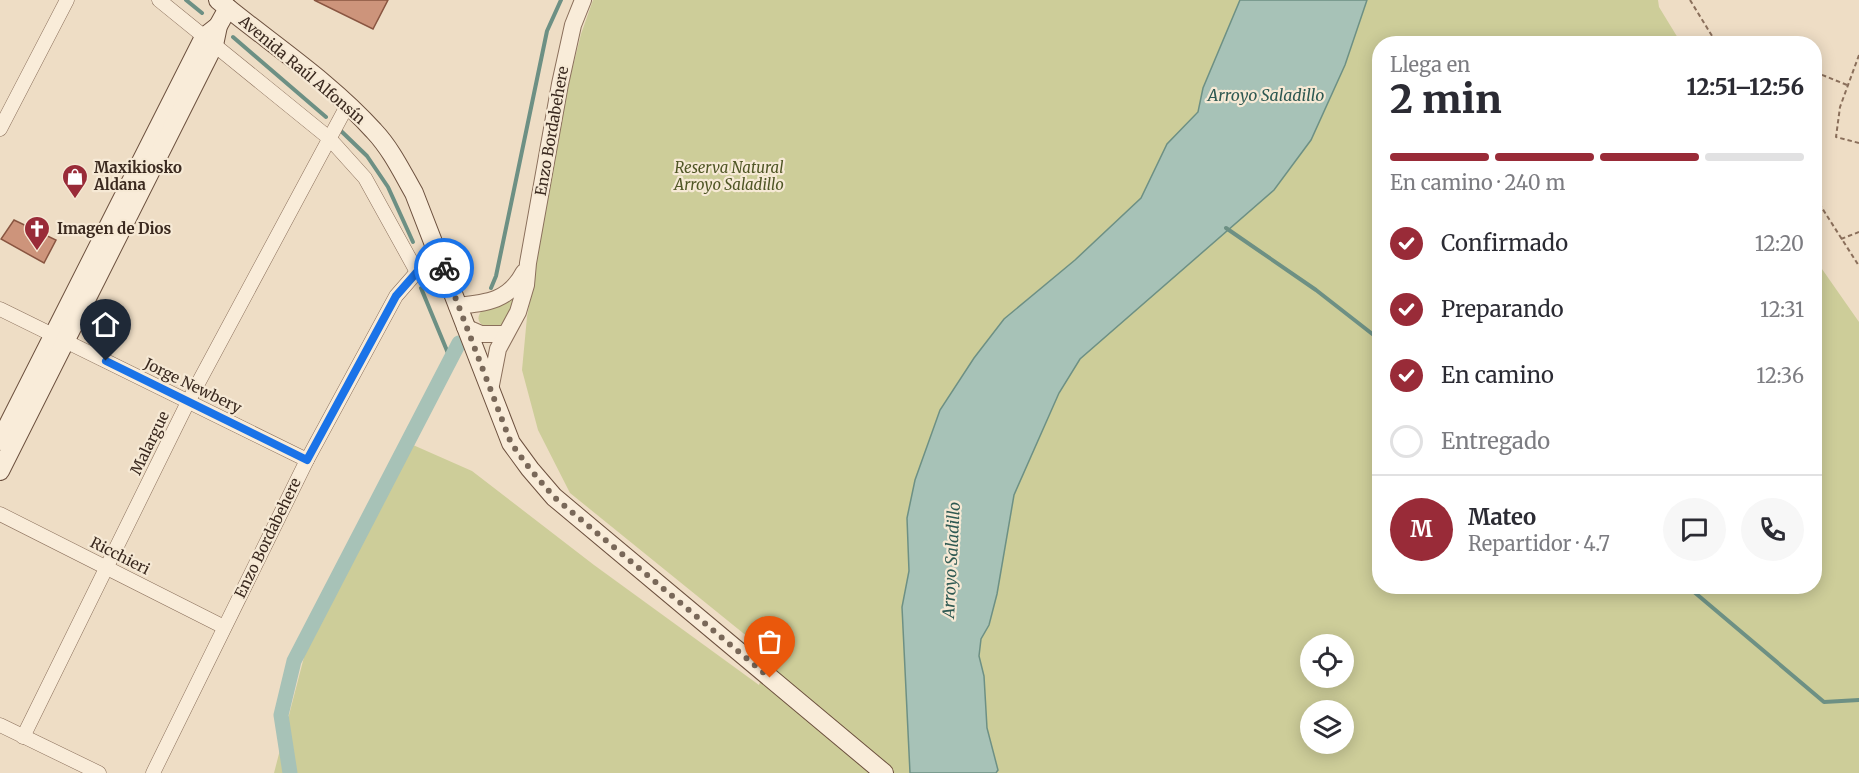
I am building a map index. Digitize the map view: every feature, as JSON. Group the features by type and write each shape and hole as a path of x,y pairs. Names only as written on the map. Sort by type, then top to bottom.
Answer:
{"main road":[{"path":"0,441 59,338 212,36 223,4"},
{"name":"Avenida Raúl Alfonsín","path":"223,4 348,104 376,133 396,160 414,193 511,443 554,497 884,773"},
{"path":"0,471 59,338"}],"street":[{"path":"0,129 67,0"},
{"path":"159,0 212,36 329,138 365,178 417,272"},
{"name":"Enzo Bordabehere","path":"490,391 498,349 518,312 526,285 560,84 573,25 583,0"},
{"name":"Malargue","path":"23,737 188,402 348,104"},
{"name":"Enzo Bordabehere","path":"153,773 307,460 396,296 417,272 439,255"},
{"name":"Enzo Bordabehere","path":"457,306 476,304 511,292 528,263"},
{"name":"Jorge Newbery","path":"0,309 307,460"},
{"path":"465,327 481,334 505,334"},
{"name":"Ricchieri","path":"0,514 224,627"},
{"path":"0,725 99,773"}],"path":[{"path":"1690,0 1712,36"},
{"path":"1859,55 1840,107 1836,137 1859,143"},
{"path":"1822,75 1847,85"},
{"path":"1822,208 1859,266"},
{"path":"1841,239 1859,232"}],"green space":[{"name":"Reserva Natural Arroyo Saladillo","path":"593,0 1240,0 1203,88 1198,112 1167,144 1141,198 1075,260 1026,300 974,358 940,410 915,480 907,518 909,571 902,607 910,773 274,773 311,630 404,441 472,471 594,565 759,685 769,654 570,493 538,430 522,370 527,317 568,86 581,34"},
{"path":"1367,0 1658,0 1659,7 1677,36 1372,36 1372,594 1822,594 1822,269 1859,322 1859,773 996,773 998,769 987,728 979,656 981,639 989,625 997,594 1014,495 1059,393 1080,359 1274,190 1311,140 1345,65"},
{"path":"516,297 504,324 497,329 484,326 479,322 482,310"}],"water":[{"name":"Arroyo Saladillo","path":"1240,0 1367,0 1345,65 1311,140 1274,190 1080,359 1059,393 1014,495 997,594 989,625 981,639 979,656 984,676 987,728 998,770 996,773 910,773 902,607 909,571 907,518 915,480 940,410 974,358 1004,319 1075,260 1141,198 1167,144 1198,112 1203,88"}],"building":[{"path":"314,0 388,0 373,29"},
{"name":"Imagen de Dios","path":"14,220 56,240 44,263 1,239"}],"waterway":[{"path":"186,0 202,13"},
{"path":"491,288 496,276 547,31 561,0"},
{"path":"233,37 326,117"},
{"path":"339,129 367,156 388,187 413,242"},
{"path":"1226,228 1316,290 1372,334"},
{"path":"421,288 450,358"},
{"path":"290,773 281,715 294,661 459,343"},
{"path":"1696,594 1824,702 1859,700"}],"way so far":[{"path":"444,268 511,443 530,469 554,497 770,678"}],"place":[{"name":"Maxikiosko Aldana","path":"75,200"},
{"name":"Imagen de Dios","path":"37,252"}],"route":[{"path":"106,361 307,460 396,296 417,272 439,255 444,268"}]}
